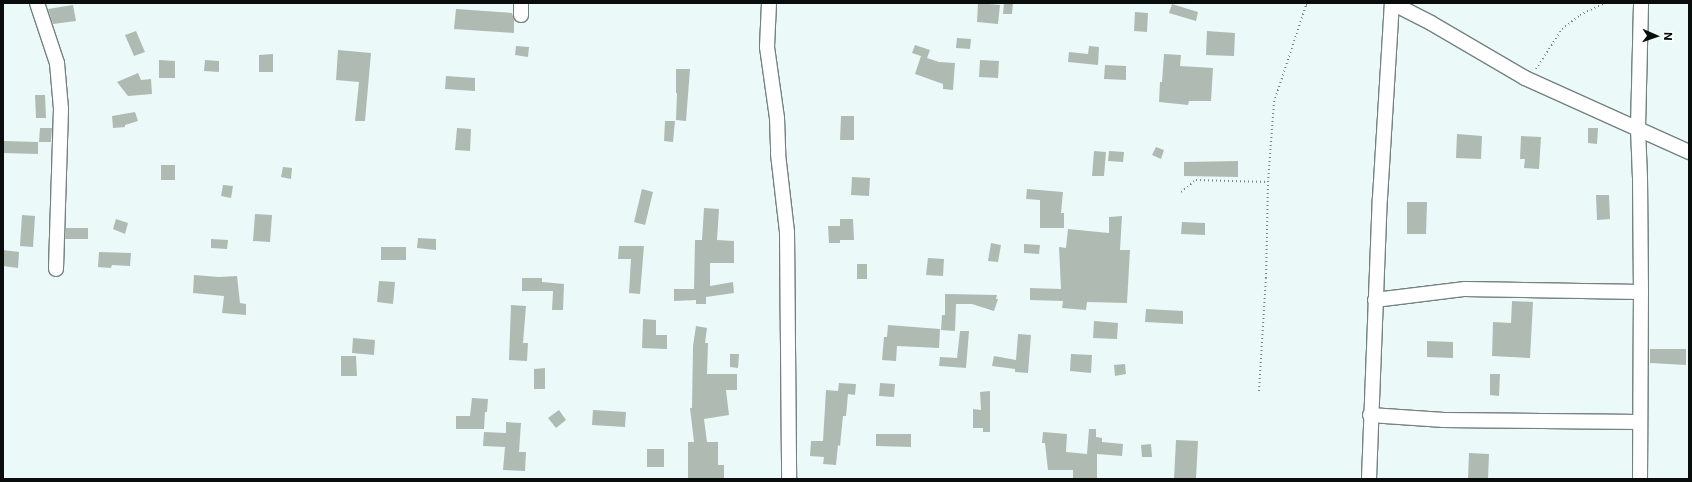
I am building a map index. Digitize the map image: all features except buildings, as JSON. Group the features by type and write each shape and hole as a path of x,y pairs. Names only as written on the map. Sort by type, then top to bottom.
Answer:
{"street":[{"path":"37,3 57,63 61,109 56,269"},
{"path":"770,3 766,48 777,118 778,154 787,232 789,479"},
{"path":"1369,479 1375,300 1392,3 1431,23 1526,78 1689,152"},
{"path":"1640,479 1641,292 1638,128 1641,3"},
{"path":"1375,300 1465,289 1641,292"},
{"path":"1370,415 1444,420 1640,422"}],"path":[{"path":"1260,391 1268,182 1274,102 1306,5 1310,3"},
{"path":"1526,78 1533,73 1562,29 1580,15 1605,3"},
{"path":"1181,192 1196,180 1268,182"}]}
